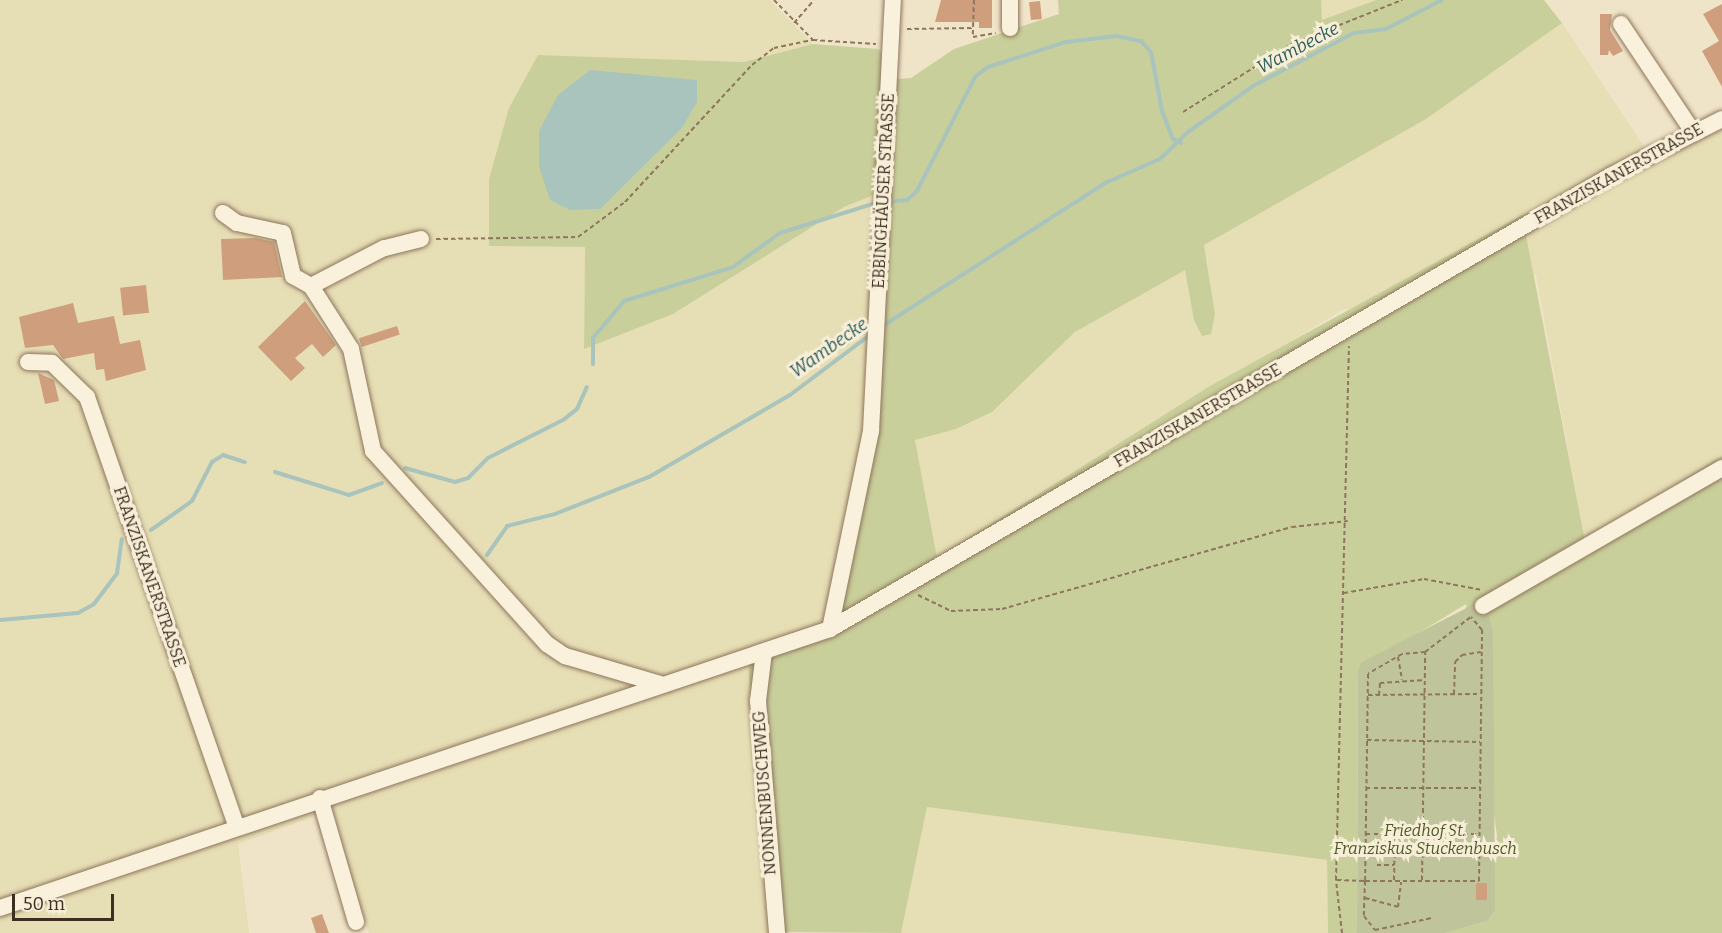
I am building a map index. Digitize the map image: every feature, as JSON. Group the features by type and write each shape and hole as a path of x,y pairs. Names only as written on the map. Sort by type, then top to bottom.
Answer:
{"street":[{"name":"EBBINGHÄUSER STRASSE","path":"830,629 865,473 877,329 893,0"},
{"path":"1010,0 1010,28"},
{"path":"1621,24 1693,132"},
{"name":"FRANZISKANERSTRASSE","path":"0,908 236,826 830,629 1347,330 1693,132 1722,118"},
{"path":"223,213 237,223 283,233 293,276 310,286 351,349 373,451 466,548 532,629 565,656 660,684"},
{"path":"310,286 384,248 421,239"},
{"name":"FRANZISKANERSTRASSE","path":"28,362 52,363 87,397 236,826"},
{"path":"1477,612 1500,596 1722,468"},
{"name":"NONNENBUSCHWEG","path":"764,652 758,701 777,933"},
{"path":"320,798 356,922"}],"path":[{"path":"774,0 813,40"},
{"path":"794,23 814,0"},
{"path":"974,0 973,37 1010,28"},
{"path":"1183,112 1290,45 1402,0"},
{"path":"421,239 578,237 625,202 752,64 774,48 813,40 891,37 973,28"},
{"path":"1342,933 1336,880 1348,520 1347,330"},
{"path":"898,589 951,611 1002,609 1292,527 1348,520"},
{"path":"1344,593 1424,579 1500,596"},
{"path":"1336,880 1365,881 1479,881 1482,630 1477,612 1425,652 1398,657 1368,674 1365,881 1366,922 1375,930 1432,918"},
{"path":"1422,880 1425,652"},
{"path":"1454,694 1458,657 1481,652"},
{"path":"1398,657 1402,680"},
{"path":"1379,695 1380,683 1425,680"},
{"path":"1368,695 1480,694"},
{"path":"1367,740 1480,742"},
{"path":"1366,788 1480,788"},
{"path":"1366,834 1480,834"},
{"path":"1394,880 1395,834"},
{"path":"1378,850 1395,850"},
{"path":"1377,865 1394,865"},
{"path":"1365,898 1398,907 1401,880"}],"shaded area":[{"path":"0,0 770,0 813,44 744,62 538,55 489,246 585,247 584,348 673,314 844,207 880,193 869,410 825,623 748,663 775,933 369,933 329,811 238,844 249,933 0,933"},
{"path":"1321,0 1376,0 1321,21"},
{"path":"1562,23 1653,160 1722,128 1722,456 1585,542 1536,275 1342,310 937,559 915,440 956,429 992,412 1075,332 1113,307 1185,270 1190,291 1211,283 1204,245 1426,119"},
{"path":"927,807 1327,860 1328,933 901,933"}],"green space":[{"path":"1058,0 1321,0 1322,20 1376,0 1544,0 1562,23 1426,119 1204,245 1215,314 1211,334 1202,336 1194,320 1185,270 1075,332 992,412 956,429 915,440 937,558 1210,386 1522,215 1585,541 1722,456 1722,933 1445,933 1487,921 1497,836 1466,604 1358,670 1357,933 1328,933 1327,860 927,807 901,933 770,932 748,663 825,623 865,447 879,193 844,207 673,314 584,349 585,247 489,246 489,179 509,108 538,55 744,62 813,44 878,49 884,55 886,80 911,78 954,49 1059,14"},
{"name":"Friedhof St. Franziskus Stuckenbusch","path":"1478,602 1488,611 1493,633 1495,910 1487,921 1445,933 1357,933 1358,670 1362,662"}],"water":[{"path":"590,70 697,80 697,102 682,128 600,209 570,210 550,200 539,166 539,131 558,95"}],"building":[{"path":"941,0 992,0 992,28 979,28 979,22 935,22"},
{"path":"1040,1 1042,19 1031,20 1029,2"},
{"path":"1722,4 1722,87 1702,51 1719,41 1703,14"},
{"path":"1600,14 1612,14 1610,30 1623,51 1613,56 1609,50 1608,55 1600,55"},
{"path":"256,238 274,242 282,277 223,280 221,239"},
{"path":"146,285 149,313 123,316 120,288"},
{"path":"305,301 336,345 323,357 312,344 295,358 305,368 291,381 258,347"},
{"path":"73,303 78,323 114,316 120,344 140,340 146,370 106,381 104,369 96,370 94,353 63,359 53,345 25,348 19,317"},
{"path":"397,326 400,335 362,347 359,338"},
{"path":"38,373 54,380 59,401 45,404"},
{"path":"1476,883 1487,883 1487,900 1476,900"},
{"path":"322,914 329,933 316,933 311,918"}],"waterway":[{"name":"Wambecke","path":"881,327 1105,183 1160,159 1188,132 1253,86 1354,33 1386,29 1442,0"},
{"name":"Wambecke","path":"887,202 907,200 917,191 975,77 988,67 1066,42 1117,36 1141,41 1151,52 1162,111 1173,139 1181,143"},
{"name":"Wambecke","path":"593,364 593,338 624,301 733,267 780,233 879,202"},
{"name":"Wambecke","path":"487,555 507,526 555,514 649,477 790,395 870,335"},
{"name":"Wambecke","path":"405,468 455,482 468,478 488,458 563,420 577,409 587,387"},
{"name":"Wambecke","path":"151,530 192,501 212,462 223,455 245,462"},
{"name":"Wambecke","path":"275,472 349,495 382,483"},
{"name":"Wambecke","path":"0,620 78,613 94,604 117,573 122,539"}]}
